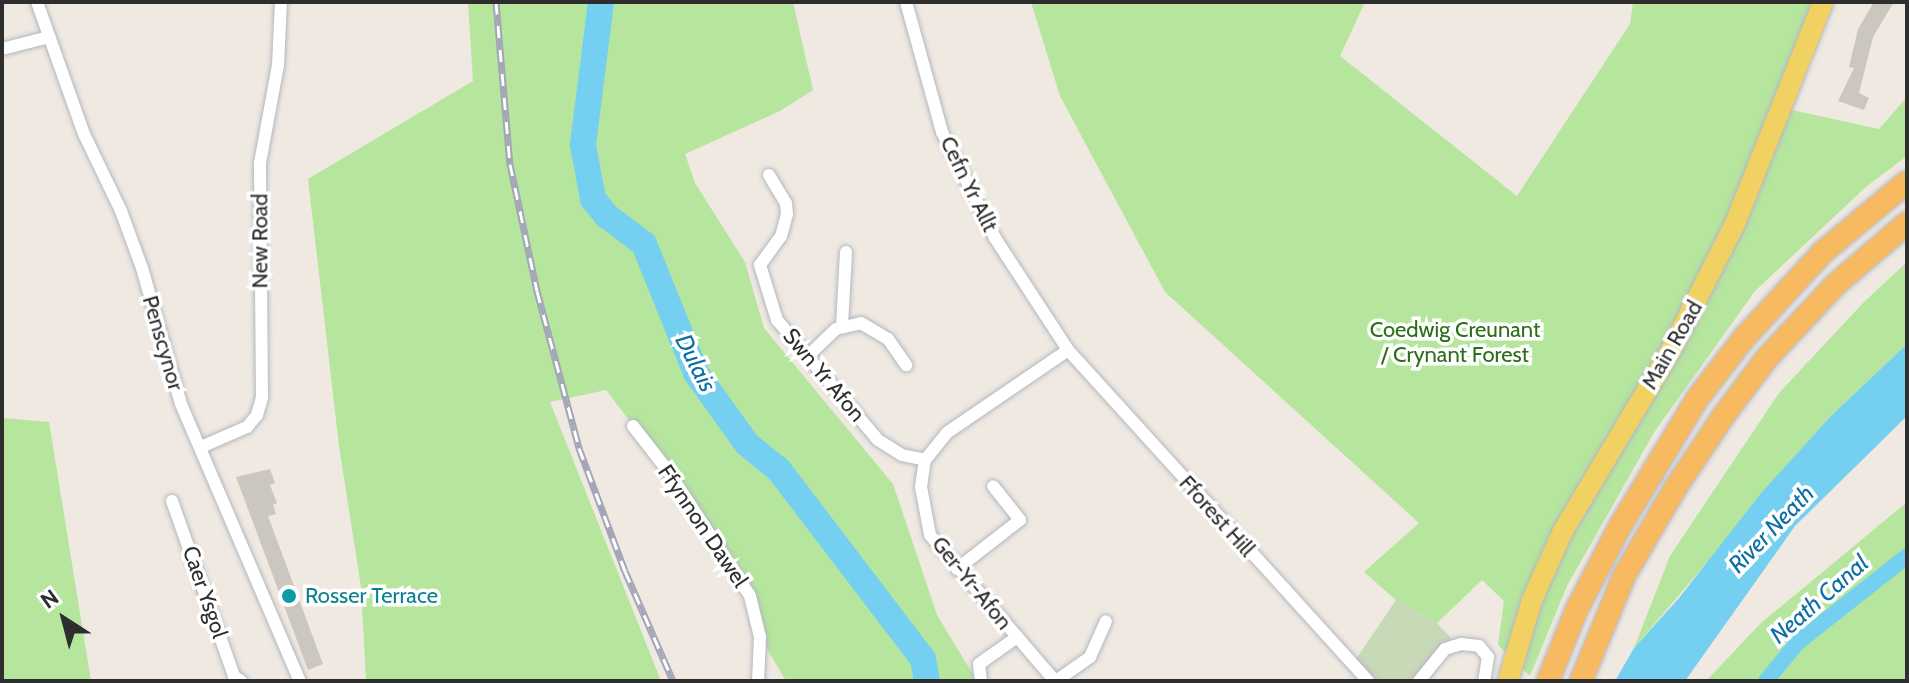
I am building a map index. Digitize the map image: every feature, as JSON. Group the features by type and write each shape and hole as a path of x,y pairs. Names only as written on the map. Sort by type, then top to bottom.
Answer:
{"highway":[{"path":"1548,681 1577,609 1619,528 1697,399 1744,338 1823,252 1907,182"},
{"path":"1581,681 1624,576 1676,487 1724,415 1766,359 1835,285 1907,223"}],"main road":[{"name":"Main Road","path":"1508,681 1532,600 1563,531 1671,350 1734,226 1823,2"}],"street":[{"name":"Penscynor","path":"37,2 84,134 121,211 142,268 181,404 299,681"},
{"name":"New Road","path":"201,447 247,427 257,415 262,397 260,163 278,65 281,2"},
{"name":"Cefn Yr Allt","path":"906,2 942,132 995,238 1068,350"},
{"path":"2,49 49,37"},
{"name":"Swn Yr Afon","path":"769,175 786,203 787,214 781,236 763,257 760,272 777,320 878,440 902,455 925,460"},
{"path":"842,326 846,252"},
{"path":"809,355 842,326 861,323 888,339 906,365"},
{"path":"925,460 948,432 1068,350"},
{"name":"Fforest Hill","path":"1068,350 1368,681"},
{"name":"Ffynnon Dawel","path":"633,426 668,471 750,596 760,637 758,681"},
{"name":"Ger-Yr-Afon","path":"925,460 921,487 930,535 1055,681"},
{"path":"957,569 1020,520 993,486"},
{"name":"Caer Ysgol","path":"172,501 234,676 241,681"},
{"path":"1055,681 1090,657 1106,621"},
{"path":"981,681 979,664 1017,637"},
{"path":"1419,681 1445,649 1461,644 1479,646 1488,657 1484,681"}],"green space":[{"path":"468,2 793,2 813,90 780,111 685,154 695,183 745,262 764,328 893,484 937,615 977,681 786,681 760,637 750,596 668,471 606,390 550,402 661,681 366,681 361,587 339,446 308,179 473,81"},
{"name":"Coedwig Creunant / Crynant Forest","path":"1031,2 1365,2 1340,56 1517,196 1630,24 1633,2 1813,2 1774,106 1879,129 1907,97 1907,156 1867,186 1755,291 1655,431 1567,586 1530,676 1498,645 1504,601 1482,580 1437,623 1396,600 1364,572 1419,523 1165,292 1060,96"},
{"path":"1907,262 1907,344 1833,414 1634,648 1670,556 1779,393 1864,302"},
{"path":"2,418 49,422 91,681 2,681"},
{"path":"1907,502 1907,681 1706,681 1761,623"},
{"path":"1396,600 1437,623 1451,638 1419,681 1368,681 1352,665"}],"water":[{"name":"River Neath","path":"1907,344 1907,416 1795,526 1685,681 1615,681 1634,648 1679,598 1762,492 1833,414"}],"building":[{"path":"1874,2 1894,2 1873,37 1859,93 1869,98 1864,110 1838,101 1854,68 1849,67 1858,29"},
{"name":"Rosser Terrace","path":"270,469 275,483 270,485 277,503 273,505 276,514 268,516 323,664 308,670 236,477"}],"waterway":[{"name":"Dulais","path":"601,2 583,145 593,199 607,216 644,244 696,373 747,444 779,470 923,659 927,681"},
{"name":"Neath Canal","path":"1766,681 1797,643 1907,556"}],"railway":[{"path":"496,2 510,164 537,291 579,448 625,571 673,681"}],"place":[{"name":"Rosser Terrace","path":"289,596"}]}
